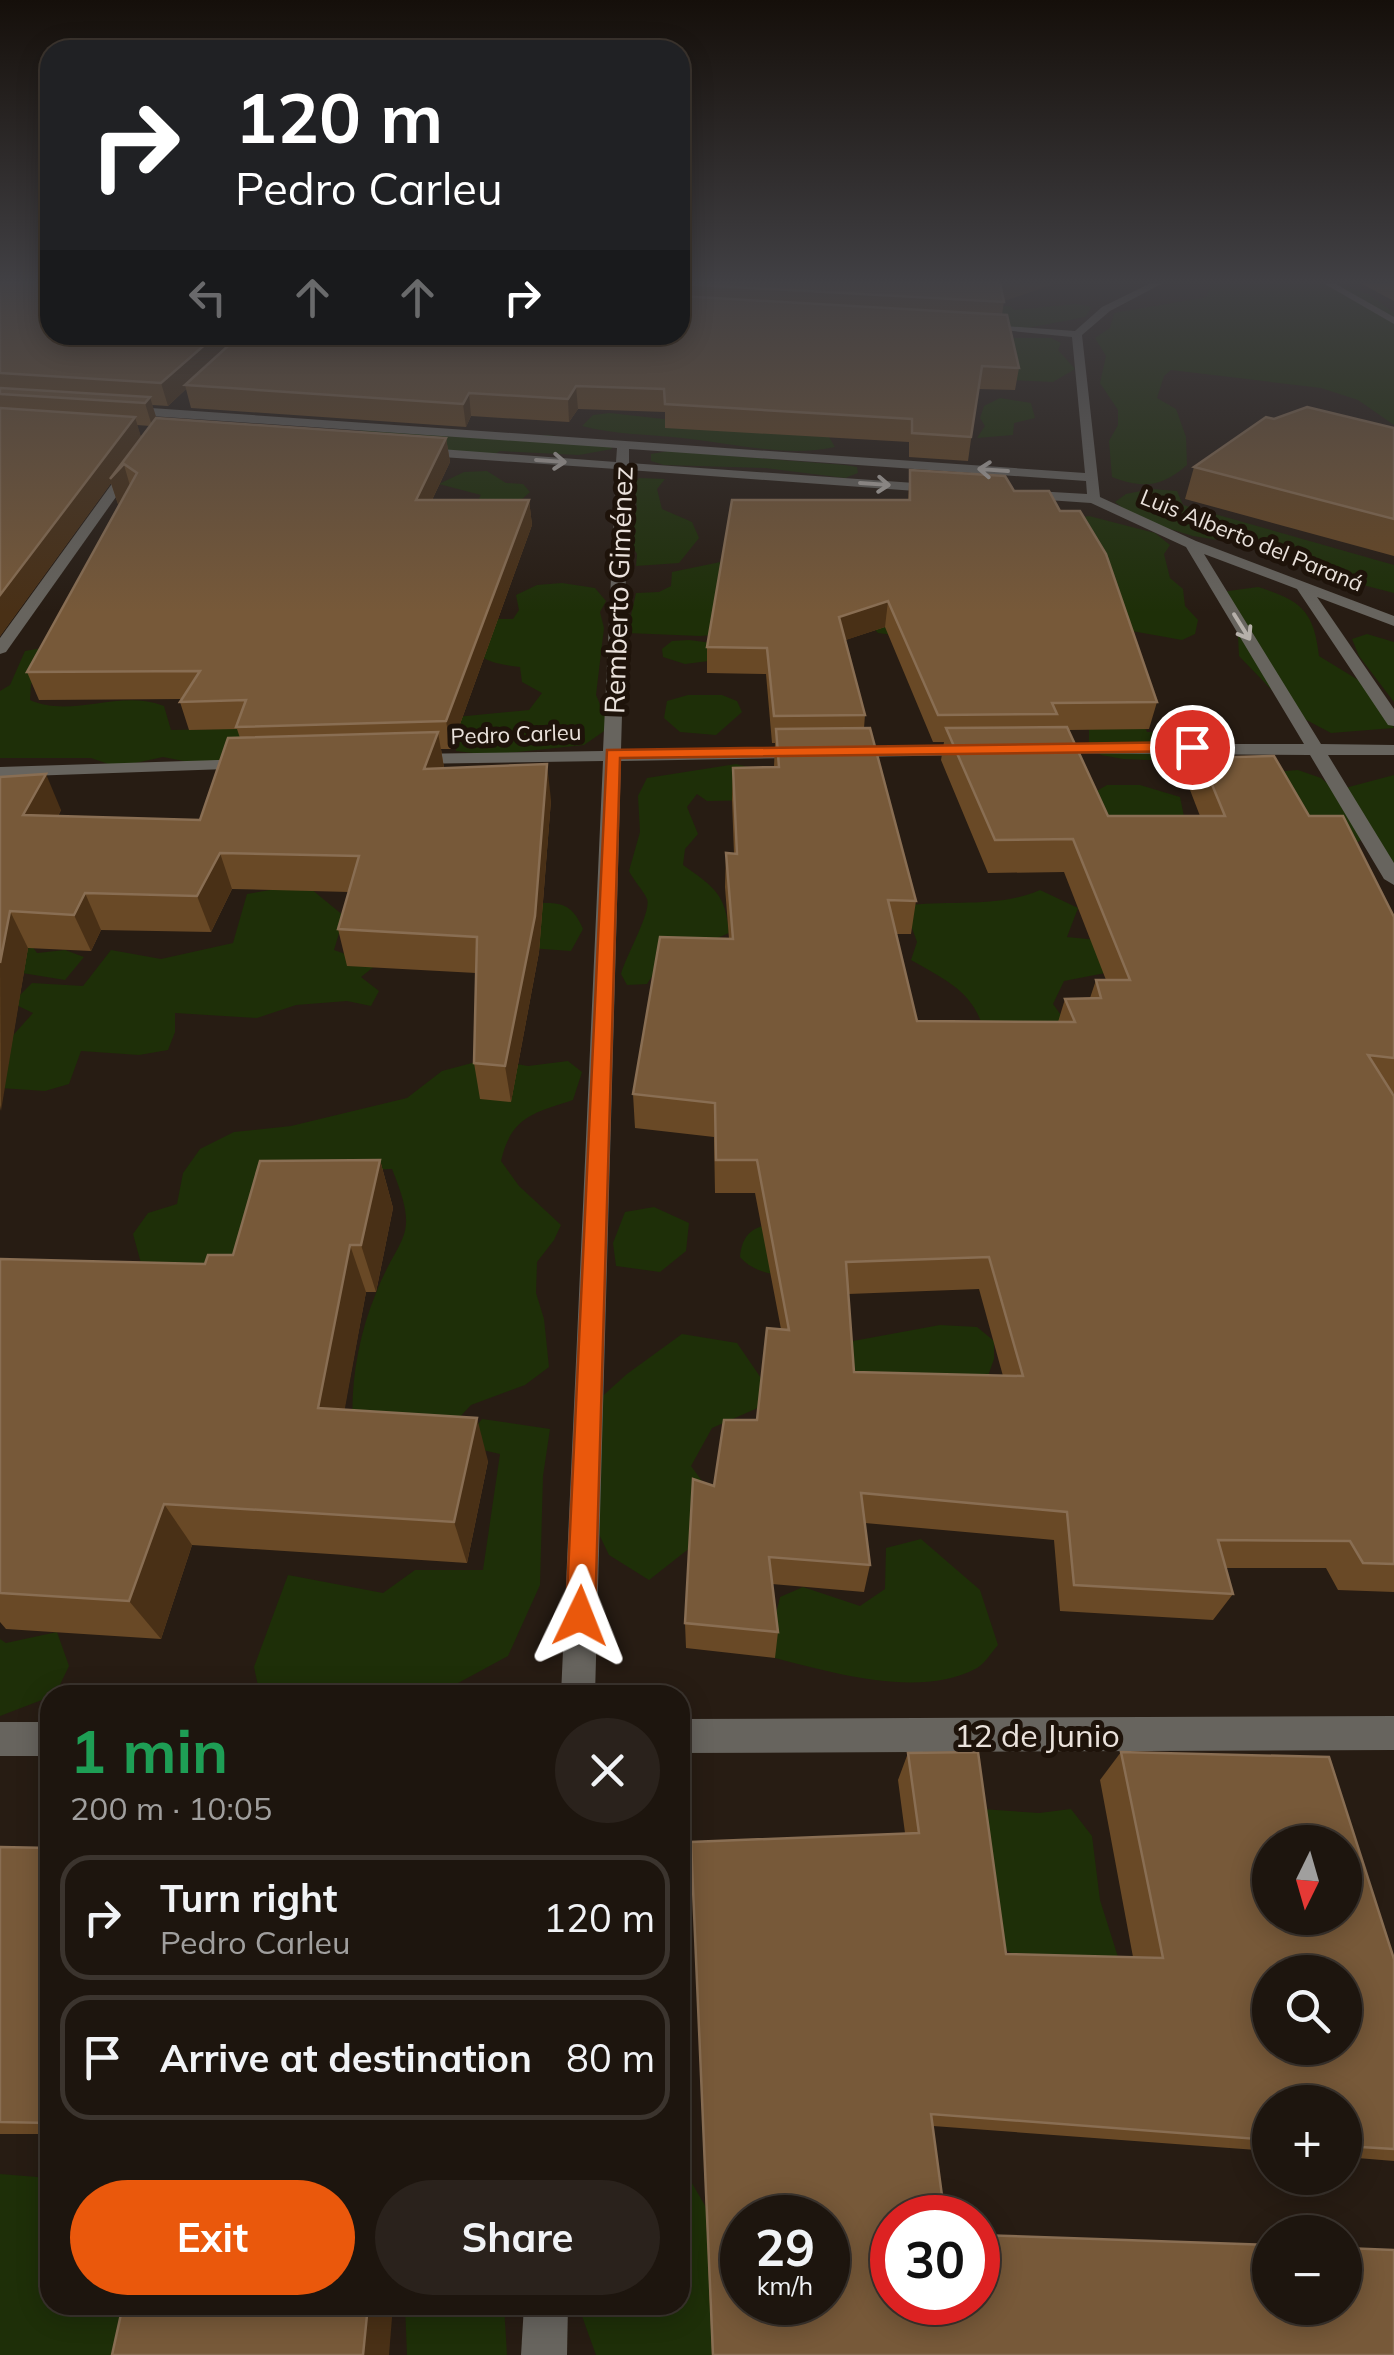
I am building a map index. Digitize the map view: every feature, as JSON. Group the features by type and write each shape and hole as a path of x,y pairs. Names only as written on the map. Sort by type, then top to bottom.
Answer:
{"street":[{"path":"1082,393 1094,499"},
{"path":"156,434 186,400"},
{"path":"115,409 956,490"},
{"path":"0,649 146,448"},
{"path":"406,451 623,455 1090,476"},
{"name":"Remberto Giménez","path":"578,1685 623,455"},
{"name":"Luis Alberto del Paraná","path":"996,492 1094,499 1191,544 1394,621"},
{"path":"1191,544 1394,879"},
{"path":"1302,586 1394,721"},
{"name":"Pedro Carleu","path":"395,760 1004,750 1394,750"},
{"path":"0,772 276,763"},
{"name":"12 de Junio","path":"690,1736 1394,1733"},
{"path":"0,1740 40,1739"},
{"path":"544,2355 546,2315"}],"green space":[{"path":"1107,393 1159,393 1157,398 1176,409 1186,437 1187,465 1152,484 1112,477 1109,441 1118,425 1118,410"},
{"path":"1336,393 1394,393 1394,425 1358,400"},
{"path":"1000,398 1031,403 1035,418 1014,423 1013,435 977,438 985,426 980,418 984,406"},
{"path":"610,413 681,421 821,424 835,447 779,450 582,426 593,415"},
{"path":"364,427 522,438 547,435 611,444 612,449 579,455 500,451 490,457 354,438"},
{"path":"669,451 845,465 857,467 858,473 845,478 651,461 651,454"},
{"path":"487,471 506,483 523,484 530,492 520,501 463,504 478,500 481,495 439,484 464,472"},
{"path":"639,478 665,479 657,489 662,509 692,522 699,538 679,563 636,566 637,554 631,544 636,531 630,523 637,509 634,484"},
{"path":"1151,489 1177,491 1183,505 1394,565 1394,593 1316,573 1249,545 1193,536 1137,519 1115,502 1126,494"},
{"path":"1089,516 1155,533 1170,545 1164,554 1170,578 1183,589 1185,606 1198,620 1195,634 1182,640 1115,628 1092,588 1117,584 1074,519"},
{"path":"735,559 908,637 878,633 868,622 700,636 627,633 636,593 659,592 671,586 672,572"},
{"path":"562,583 595,588 606,601 600,612 604,628 596,695 610,727 584,745 490,755 456,751 456,717 529,710 542,693 522,682 520,667 487,660 473,649 458,619 513,619 519,610 516,595 537,585"},
{"path":"1258,587 1285,597 1302,609 1313,628 1319,656 1368,686 1394,728 1331,733 1295,714 1239,656 1237,616 1221,592"},
{"path":"1367,634 1394,642 1394,702 1359,656 1352,639"},
{"path":"672,641 712,643 709,661 685,664 663,657 662,649"},
{"path":"48,647 51,668 31,684 30,700 63,706 147,701 164,706 171,730 270,728 240,760 189,762 163,757 117,767 91,758 0,758 0,691 10,685 25,651"},
{"path":"688,695 722,695 737,701 742,712 716,735 680,732 664,718 667,701"},
{"path":"1143,724 1147,732 1197,732 1220,737 1232,747 1233,764 1199,769 1175,761 1123,759 1101,755 1089,742 1089,729"},
{"path":"736,764 782,775 766,800 707,801 697,794 687,807 698,834 685,849 683,865 703,879 721,900 729,933 661,962 647,984 627,985 621,974 648,905 629,871 640,832 638,796 647,778"},
{"path":"1298,770 1321,778 1338,793 1342,809 1358,825 1364,839 1353,844 1317,841 1273,772"},
{"path":"1394,775 1394,873 1345,788"},
{"path":"1107,785 1140,785 1180,797 1185,821 1131,968 1064,981 1053,1004 1066,1022 984,1032 966,997 911,960 917,942 904,906 1007,900 1040,890 1078,908 1067,937 1118,942 1090,795"},
{"path":"305,884 344,916 334,950 376,965 361,977 379,991 371,1006 347,1001 296,1005 257,1018 175,1013 175,1032 168,1050 139,1055 81,1051 69,1084 45,1091 0,1088 0,1043 7,1042 33,1013 12,1003 32,983 83,986 111,950 161,959 233,943 247,894"},
{"path":"542,903 568,908 580,922 583,929 571,951 500,946"},
{"path":"30,943 37,953 65,950 84,957 65,980 16,972 0,947"},
{"path":"487,1059 528,1066 568,1061 582,1072 573,1100 526,1119 511,1135 501,1161 519,1186 561,1225 537,1262 536,1293 544,1319 549,1367 525,1385 471,1405 444,1434 353,1431 354,1378 364,1327 406,1223 392,1169 308,1172 261,1248 147,1285 133,1234 148,1213 177,1204 183,1173 200,1149 234,1132 291,1126 407,1098 442,1071"},
{"path":"654,1207 689,1223 686,1251 660,1272 616,1266 613,1243 625,1212"},
{"path":"785,1221 802,1277 761,1271 740,1257 748,1234"},
{"path":"940,1325 977,1327 994,1341 994,1359 984,1387 863,1379 846,1365 853,1341"},
{"path":"682,1334 737,1343 763,1381 760,1407 712,1428 691,1466 707,1488 691,1547 649,1580 609,1555 583,1501 586,1411 627,1374"},
{"path":"482,1419 550,1429 543,1476 540,1585 508,1656 454,1685 258,1685 254,1667 288,1575 383,1593 415,1570 483,1570 500,1454 461,1445"},
{"path":"921,1539 980,1590 998,1645 980,1666 954,1677 904,1682 850,1676 775,1658 772,1631 780,1597 803,1587 860,1606 885,1589 886,1548"},
{"path":"57,1632 69,1666 60,1685 40,1685 40,1701 0,1716 0,1639 6,1643"},
{"path":"968,1808 1039,1813 1071,1809 1092,1836 1100,1900 1118,1957 1072,1994 993,1941"},
{"path":"0,2174 40,2177 40,2315 139,2315 133,2355 0,2355"},
{"path":"690,2180 720,2232 714,2355 596,2355 582,2315 690,2315"},
{"path":"405,2315 505,2315 507,2355 407,2355"}],"building":[{"path":"82,393 150,397 145,403 0,394"},
{"path":"301,393 572,393 568,399 469,393 463,404"},
{"path":"664,393 978,393 971,437 912,433 912,419 665,404"},
{"path":"1307,407 1394,428 1394,519 1194,467 1266,417 1274,419"},
{"path":"0,408 135,417 0,595"},
{"path":"156,418 446,438 416,500 529,500 446,721 236,727 246,700 180,702 200,671 27,672 137,473 124,464 110,479"},
{"path":"910,470 1005,476 1014,491 1049,491 1060,511 1080,511 1106,554 1157,702 1052,703 1057,714 938,715 888,601 839,617 865,715 774,716 767,648 707,647 732,500 910,500"},
{"path":"1067,727 1108,816 1225,816 1201,758 1274,756 1309,816 1343,816 1394,917 1394,1058 1368,1055 1394,1096 1394,1564 1363,1563 1350,1541 1218,1540 1233,1594 1074,1585 1067,1512 861,1493 870,1565 769,1557 778,1632 685,1623 693,1479 714,1486 724,1420 757,1420 767,1328 789,1330 757,1160 716,1160 715,1103 633,1094 660,937 733,939 726,853 737,854 733,768 779,767 776,729 870,728 916,901 888,900 917,1021 1075,1022 1065,999 1101,998 1096,980 1130,980 1073,839 995,840 946,728","holes":["989,1257 1023,1376 854,1372 846,1262"]},
{"path":"438,732 424,769 547,764 535,916 505,1066 474,1063 477,937 338,929 359,856 220,853 197,896 85,893 74,915 10,911 0,963 0,777 46,774 23,815 200,820 228,738"},
{"path":"380,1160 361,1245 350,1245 318,1408 477,1418 454,1522 164,1504 129,1601 0,1593 0,1259 205,1264 208,1255 233,1255 260,1161"},
{"path":"978,1752 1006,1954 1163,1958 1121,1752 1329,1757 1351,1825 1252,1825 1252,1935 1362,1935 1362,1860 1394,1959 1394,2149 1362,2147 1362,2085 1252,2085 1252,2139 931,2114 942,2195 870,2195 870,2325 1000,2325 1000,2236 1252,2244 1252,2325 1362,2325 1362,2249 1394,2250 1394,2355 713,2355 691,1842 919,1833 908,1753"},
{"path":"0,1847 40,1848 40,2123 0,2122"},
{"path":"121,2315 367,2315 363,2355 112,2355"}],"route":[{"path":"580,1616 612,754 1192,747"}]}
